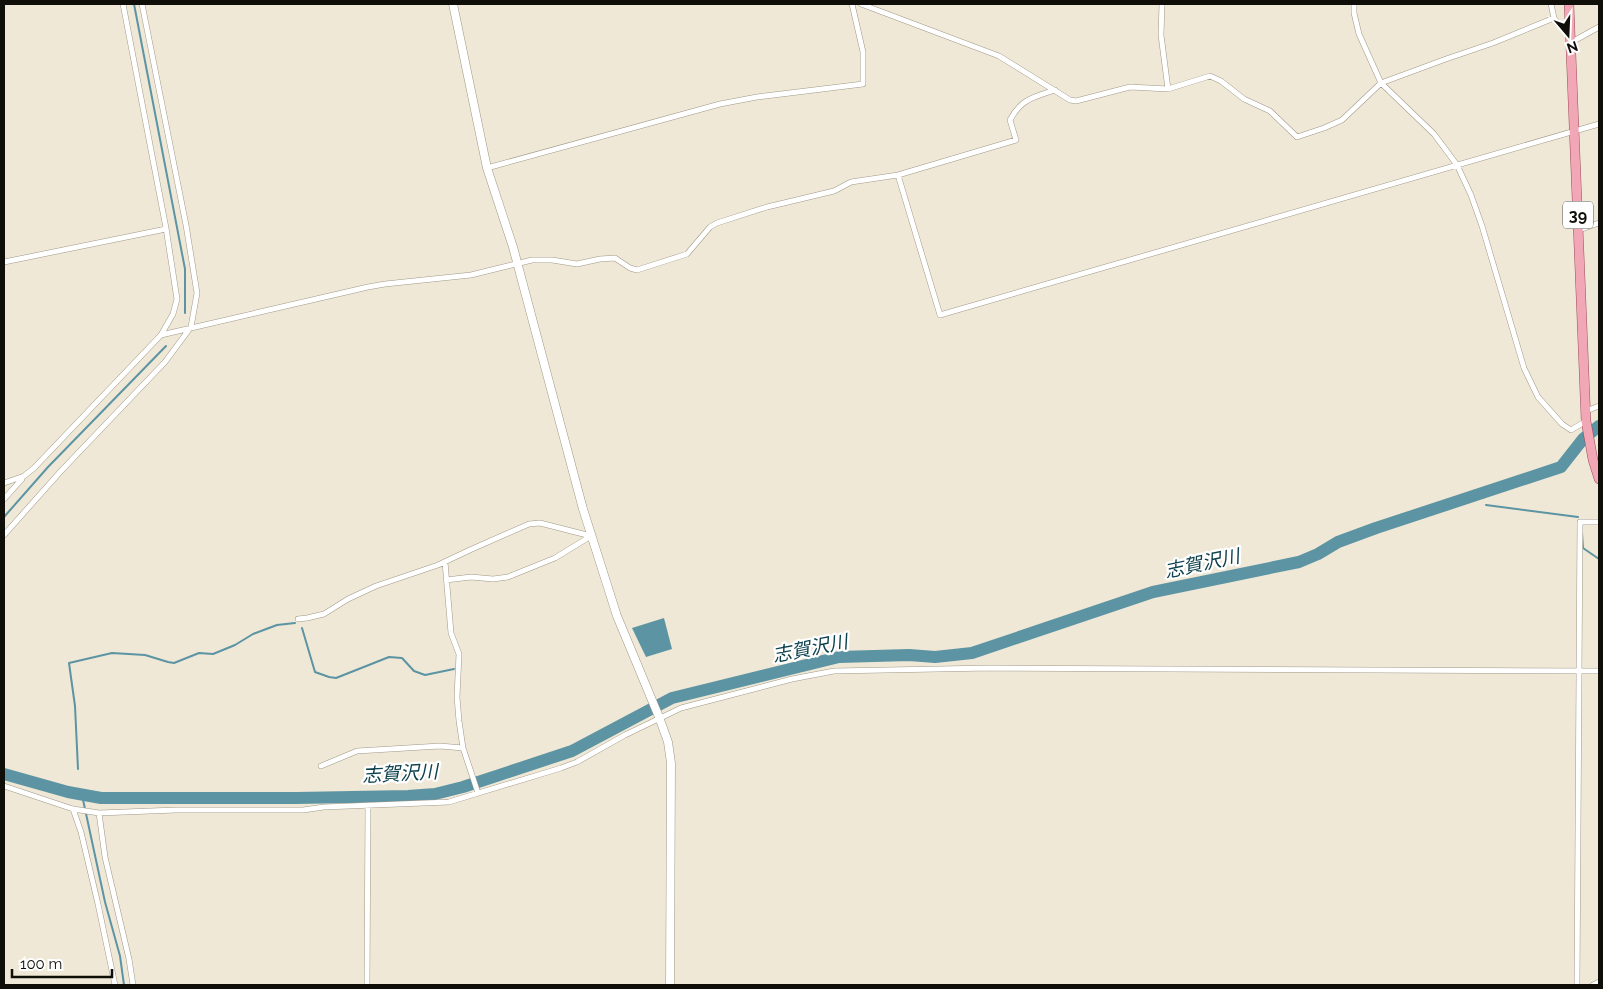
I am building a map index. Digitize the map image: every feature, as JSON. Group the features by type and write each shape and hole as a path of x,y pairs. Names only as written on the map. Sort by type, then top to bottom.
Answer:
{"main road":[{"name":"39","path":"1569,4 1586,411 1599,478"}],"street":[{"path":"4,499 161,335 173,314 177,299 166,229 122,4"},
{"path":"4,535 61,471 165,362 191,327 197,293 186,225 142,4"},
{"path":"453,4 487,168 518,263 591,536 617,616 668,742 671,763 670,985"},
{"path":"487,168 720,104 757,97 863,84 862,52 852,4"},
{"path":"861,4 999,56 1070,100 1076,101 1130,87 1168,89 1203,77 1216,78 1244,99 1270,111 1297,136 1324,128 1342,120 1382,83 1493,44 1553,14"},
{"path":"1162,4 1161,35 1168,89"},
{"path":"1354,4 1359,34 1382,83 1434,134 1457,165 1474,203 1524,368 1538,397 1562,424 1572,430 1587,424"},
{"path":"1551,4 1558,24 1570,26"},
{"path":"1570,43 1599,28"},
{"path":"161,335 368,287 406,281 472,275 518,263 552,260 577,264 600,258 615,258 630,268 637,270 687,254 710,227 716,223 767,207 834,191 851,182 898,175 1016,140 1010,120 1014,112 1027,100 1055,90"},
{"path":"898,175 940,314 1599,124"},
{"path":"1579,230 1599,223"},
{"path":"4,262 166,229"},
{"path":"1586,411 1599,406"},
{"path":"4,483 24,476"},
{"path":"1577,985 1580,522 1599,522"},
{"path":"298,618 324,614 348,599 376,586 445,562 529,524 540,523 591,536"},
{"path":"446,580 471,577 493,579 508,577 550,560 591,536"},
{"path":"445,562 451,633 459,654 457,697 459,721 464,748 478,792"},
{"path":"4,786 75,809 97,813 176,810 303,810 324,807 449,802 478,792 548,774 569,765 659,716 680,708 834,670 990,668 1599,671"},
{"path":"321,766 357,752 440,746 464,748"},
{"path":"367,985 368,806"},
{"path":"75,809 96,894 115,985"},
{"path":"97,813 133,985"},
{"path":"1592,985 1599,982"}],"water":[{"path":"664,618 672,649 646,657 632,628"}],"waterway":[{"path":"134,4 185,269 185,313"},
{"path":"4,517 48,467 166,346"},
{"name":"志賀沢川","path":"4,774 68,792 101,798 296,798 435,794 463,787 572,751 672,698 839,657 909,655 935,657 972,653 1153,592 1299,562 1318,554 1338,542 1376,528 1561,467 1583,439 1599,426"},
{"name":"志賀沢川","path":"1482,493 1483,498"},
{"path":"1486,505 1578,517"},
{"path":"1582,533 1583,548 1599,559"},
{"path":"78,769 75,706 69,663 112,653 145,655 174,663 199,653 213,654 235,645 253,634 277,625 295,623"},
{"path":"302,628 315,672 329,677 336,678 389,657 402,658 414,671 425,675 454,669"},
{"path":"82,795 105,902 120,956 124,985"}]}
